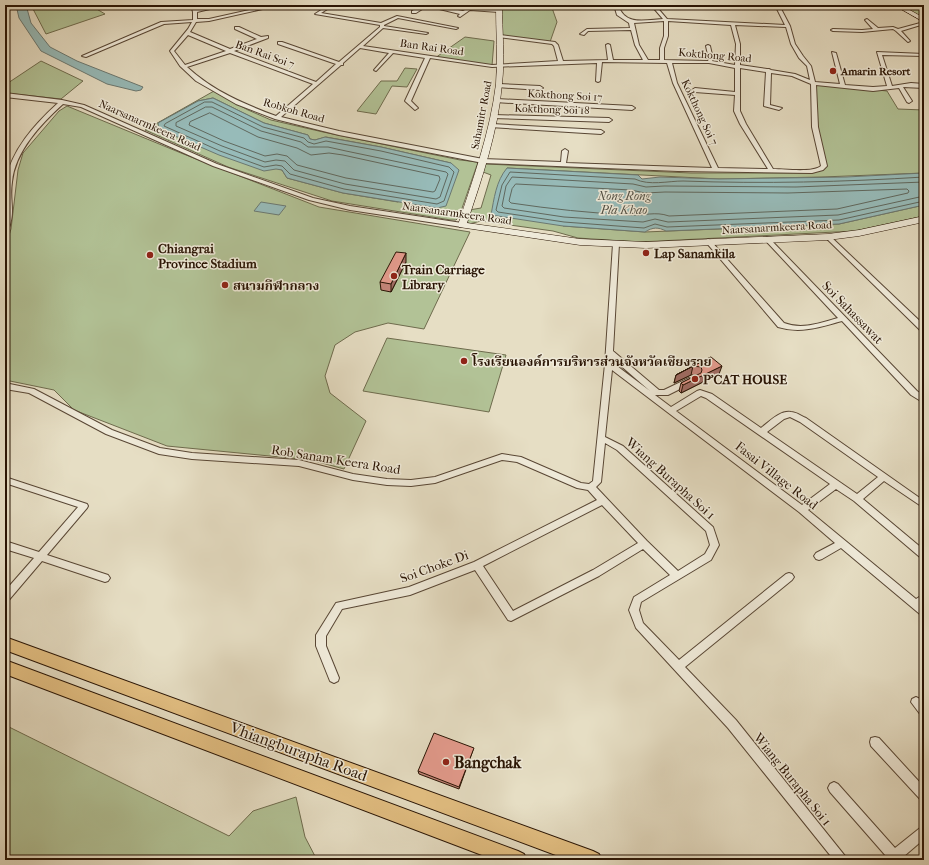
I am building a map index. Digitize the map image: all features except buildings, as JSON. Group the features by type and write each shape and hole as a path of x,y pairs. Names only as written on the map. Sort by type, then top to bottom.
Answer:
{"main road":[{"name":"Vhiangburapha Road","path":"5,643 593,860"},
{"name":"Vhiangburapha Road","path":"5,667 518,860"}],"street":[{"path":"193,5 196,11 196,21"},
{"path":"196,11 225,5"},
{"path":"84,56 163,23 196,21 278,5"},
{"path":"332,5 317,14 426,33"},
{"path":"414,12 426,5 464,13"},
{"path":"616,5 619,14 631,22 666,20 788,26"},
{"path":"652,5 666,20 667,26 666,36 662,48 662,61"},
{"path":"777,5 788,26 793,44 800,57 809,66 813,83"},
{"path":"897,5 924,19"},
{"path":"460,16 469,9 499,8"},
{"name":"Sahamitr Road","path":"462,225 483,161 497,101 501,66 499,8"},
{"path":"277,118 341,64 382,25 397,18 456,28"},
{"path":"903,23 924,19"},
{"path":"867,20 877,30"},
{"name":"Robkoh Road","path":"196,21 188,32 177,42 172,51 184,67 198,80 238,102 277,118 339,133 483,161 563,165 812,172 821,169 824,166 815,127 813,83"},
{"path":"631,22 637,45 646,60"},
{"path":"898,30 924,23"},
{"path":"733,24 738,44 737,111 739,117 772,171"},
{"path":"188,32 230,51 264,38 237,28"},
{"path":"833,30 862,31 893,28 898,30 908,41"},
{"path":"582,34 587,30 633,29"},
{"path":"500,36 553,43 556,45 561,62"},
{"path":"280,43 341,64"},
{"path":"608,45 612,61"},
{"path":"708,46 711,59 709,62"},
{"name":"Ban Rai Road","path":"360,47 501,66"},
{"name":"Ban Rai Soi 7","path":"184,67 230,51 317,84"},
{"path":"376,70 392,52"},
{"path":"834,53 843,86"},
{"path":"890,88 879,53 924,55"},
{"path":"415,108 408,101 428,56"},
{"name":"Kokthong Road","path":"501,66 561,62 646,60 709,62 769,70 793,75 813,83 890,88 900,86 924,86"},
{"path":"598,81 600,61"},
{"name":"Kokthong Soi 7","path":"669,61 675,83 716,170"},
{"path":"769,70 767,106 779,108"},
{"path":"499,86 540,88"},
{"path":"900,86 909,101"},
{"path":"695,90 737,94"},
{"name":"Naarsanarmkeera Road","path":"5,95 82,106 215,165 311,199 350,208 580,242 616,244 828,237 859,233 924,219"},
{"name":"Kokthong Soi 17","path":"497,101 632,108"},
{"path":"5,231 10,215 7,180 16,157 29,137 49,112 62,102"},
{"name":"Kokthong Soi 18","path":"494,117 610,120"},
{"path":"492,126 601,132"},
{"path":"563,165 565,151"},
{"path":"828,237 924,328"},
{"name":"Soi Sahassawat","path":"767,239 842,319 914,392 924,400"},
{"path":"708,242 781,325 791,330 803,329 842,319"},
{"path":"616,244 610,352 597,482 590,487 644,544 677,576"},
{"path":"610,352 657,393 665,393 695,378"},
{"name":"Fasai Village Road","path":"609,364 672,410 802,510 924,612"},
{"name":"Rob Sanam Keera Road","path":"6,387 31,391 109,432 159,451 192,456 299,463 353,477 387,482 411,483 435,480 502,457 518,459 580,486 590,487"},
{"path":"672,410 700,393 709,396 857,499 924,555"},
{"path":"761,433 781,417 790,414 802,420 924,505"},
{"name":"Wiang Burapha Soi 1","path":"601,438 620,448 710,529 716,545 708,557 638,600 634,610 639,625 732,724 841,860"},
{"path":"857,499 884,476"},
{"path":"5,480 84,506 5,598"},
{"path":"802,510 836,484"},
{"name":"Soi Choke Di","path":"334,678 322,646 321,635 339,606 410,591 477,565 603,501"},
{"path":"819,556 842,543"},
{"path":"477,565 512,617 596,573 644,544"},
{"path":"5,545 105,578"},
{"path":"678,667 789,577"},
{"path":"916,605 924,598"},
{"path":"916,702 924,711"},
{"path":"875,742 924,795"},
{"path":"834,788 894,859 924,832"}],"green space":[{"path":"38,5 90,5 105,14 46,34 32,7"},
{"path":"551,5 557,22 550,42 500,36 499,6"},
{"path":"900,5 924,5 924,18"},
{"path":"465,37 494,41 492,66 435,58"},
{"path":"41,61 83,81 61,99 5,93 5,85"},
{"path":"405,68 417,69 407,87 392,86 376,114 357,111 381,81 397,81"},
{"path":"813,83 887,91 898,109 924,110 924,173 719,179 507,168 563,226 645,232 839,224 924,205 924,216 855,231 639,242 578,238 553,231 481,221 469,224 467,220 469,210 481,208 491,175 483,172 485,164 691,173 813,173 824,164 815,127"},
{"path":"214,91 248,110 271,120 460,160 478,162 459,217 456,220 451,220 332,201 228,167 145,130","holes":["213,98 264,123 308,135 310,139 315,140 326,137 381,147 451,163 398,202 343,193 287,178 282,170 158,123 198,101"]},
{"name":"สนามกีฬากลาง","path":"67,106 181,153 319,207 470,232 424,329 388,323 355,332 335,345 325,376 330,393 366,421 344,469 311,460 167,446 74,410 54,390 5,380 5,248 11,229 18,170 23,153 59,111"},
{"path":"387,338 506,355 489,412 363,391"},
{"path":"5,725 229,836 253,811 296,797 305,837 317,860 5,860"}],"water":[{"path":"16,5 26,5 31,23 50,47 77,61 143,87 141,90 136,91 107,84 41,51 19,18"},
{"path":"213,98 264,123 308,135 310,139 315,140 325,137 381,147 451,163 459,170 446,206 437,208 343,193 287,178 282,170 276,169 264,171 219,155 159,129 158,123 198,101"},
{"name":"Nong Rong Pla Khao","path":"507,168 638,175 642,179 660,177 719,179 846,177 924,173 924,205 839,224 666,231 656,228 645,232 563,226 491,215 498,184"},
{"path":"261,202 286,206 279,215 254,211"}],"place":[{"name":"Amarin Resort","path":"833,71"},
{"name":"Lap Sanamkila","path":"646,253"},
{"name":"Chiangrai Province Stadium","path":"150,255"},
{"name":"Train Carriage Library","path":"394,276"},
{"name":"สนามกีฬากลาง","path":"225,285"},
{"name":"โรงเรียนองค์การบริหารส่วนจังหวัดเชียงราย","path":"464,361"},
{"name":"P'CAT HOUSE","path":"695,379"},
{"name":"Bangchak","path":"446,762"}]}
